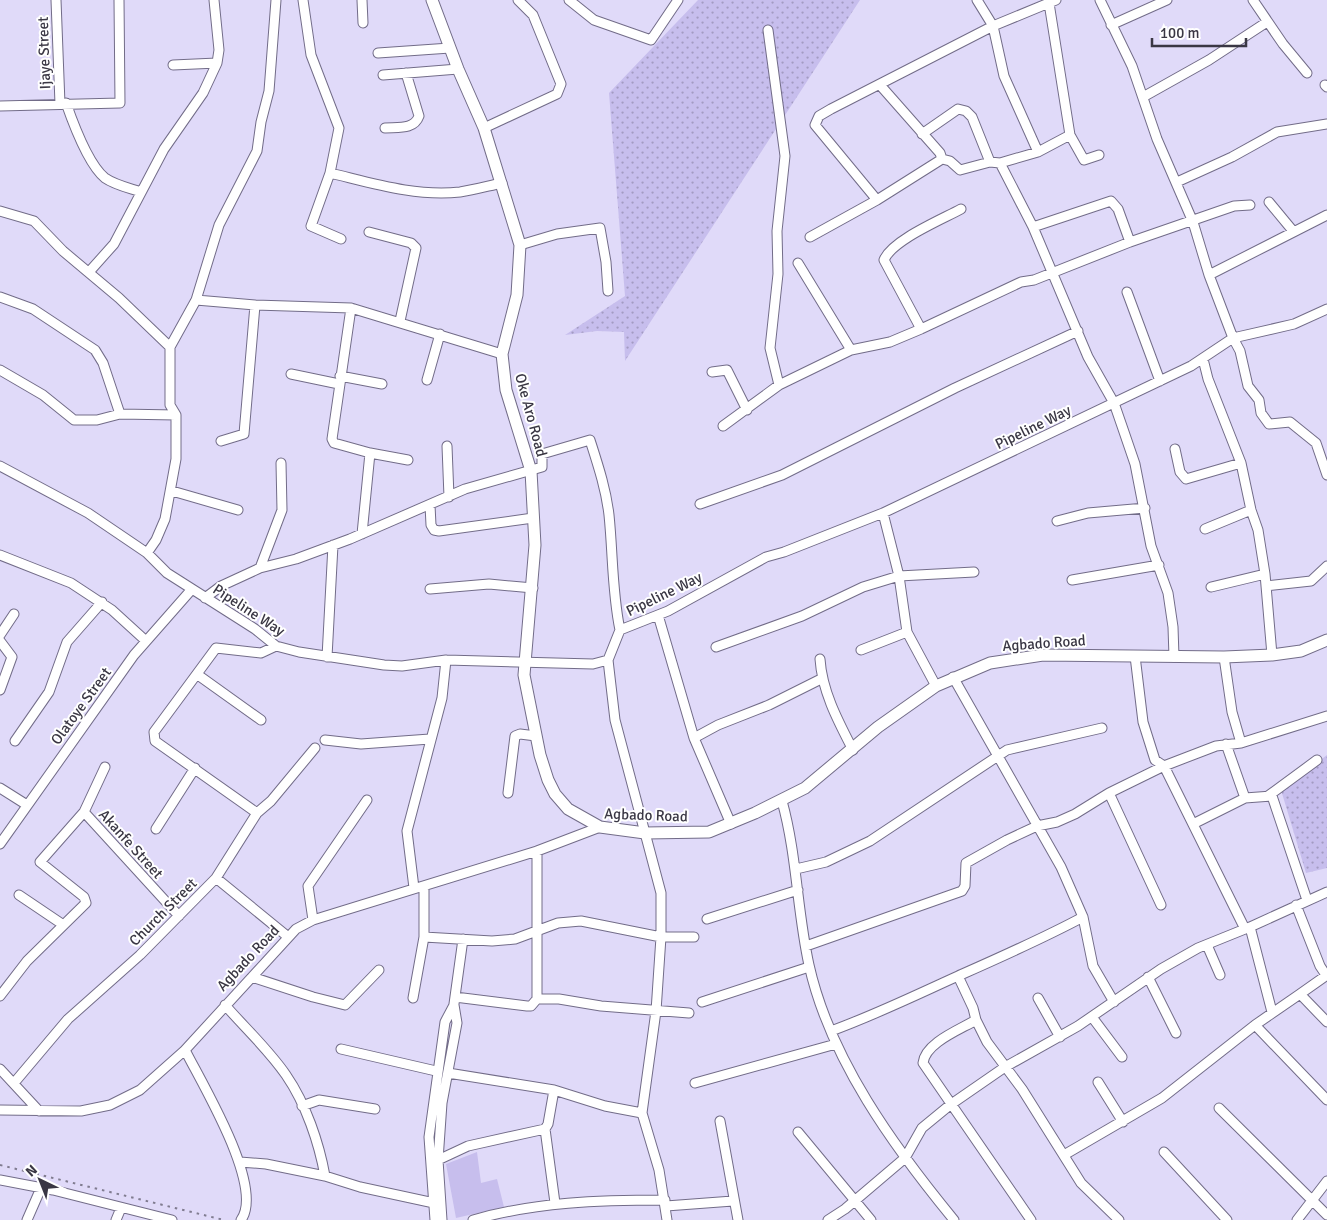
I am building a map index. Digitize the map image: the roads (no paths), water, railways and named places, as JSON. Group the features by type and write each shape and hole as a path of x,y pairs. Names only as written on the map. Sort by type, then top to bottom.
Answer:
{"main road":[{"name":"Oke Aro Road","path":"432,0 458,69 484,128 520,245 517,295 502,354 506,390 531,471 535,545 533,588 524,675 536,736 548,780 554,794 568,808 600,828"},
{"name":"Agbado Road","path":"600,828 645,833 709,832 731,824 782,801 805,788 853,750 878,727 936,686 953,677 1008,659 1043,655 1224,657 1272,655 1301,651 1327,640"}],"street":[{"name":"Ijaye Street","path":"56,0 63,104 76,133 100,174 111,182 141,192"},
{"path":"0,106 120,103 119,0"},
{"path":"89,272 114,244 164,149 199,101 217,63 219,43 214,0"},
{"path":"146,553 162,530 172,491 176,459 176,414 170,405 170,347 196,300 219,225 258,151 260,122 269,91 276,0"},
{"path":"304,0 311,56 339,128 330,173 311,226 341,239"},
{"path":"362,0 363,22"},
{"path":"484,128 557,94 561,89 561,84 532,15 518,0"},
{"path":"569,0 594,20 651,40 678,0"},
{"path":"977,0 993,26 1004,76 1038,152"},
{"path":"1100,0 1144,97 1157,139 1193,222 1209,275 1233,338 1240,351 1248,386 1258,400 1265,421 1269,424 1290,422 1314,441 1318,446 1327,475"},
{"path":"1111,25 1168,0"},
{"path":"1253,0 1267,22 1307,73"},
{"path":"877,200 815,125 819,116 993,26 1052,2 1070,135 1084,160 1099,155"},
{"path":"1144,97 1210,60 1267,22"},
{"path":"768,30 785,156 777,231 778,274 770,348 779,385"},
{"path":"378,53 450,48"},
{"path":"173,65 217,63"},
{"path":"383,75 458,69"},
{"path":"385,128 411,126 416,123 419,116 406,73"},
{"path":"880,85 940,153 942,159"},
{"path":"922,134 958,110 966,111 972,117 990,162"},
{"path":"1177,182 1232,157 1276,132 1327,124"},
{"path":"810,237 877,200 942,159 950,161 960,170 1038,152 1070,135"},
{"path":"1000,162 1033,227 1088,357 1114,403 1135,464 1151,546 1168,593 1173,627 1174,657"},
{"path":"330,173 409,191 461,192 502,183"},
{"path":"1033,227 1112,201 1118,209 1130,242"},
{"path":"1269,202 1293,231"},
{"path":"723,426 779,385 852,350 890,342 1022,282 1034,280 1130,242 1193,222 1234,206 1250,204"},
{"path":"921,329 884,260 895,248 919,231 961,209"},
{"path":"0,211 34,220 63,251 89,272 170,347"},
{"path":"1209,275 1327,215"},
{"path":"520,245 557,234 600,228 606,262 608,291"},
{"path":"369,232 411,243 416,248 400,321"},
{"path":"798,262 852,350"},
{"path":"1127,292 1160,381"},
{"path":"0,297 33,309 95,350 106,373 120,414"},
{"path":"196,300 255,305 352,308 400,321 502,354"},
{"path":"221,441 244,434 255,305"},
{"path":"352,308 339,380 332,439 334,443 370,453 408,460"},
{"name":"Pipeline Way","path":"0,466 88,513 146,553 158,567 246,623 276,646 384,666 402,666 446,660 593,664 608,660 620,630 658,615 766,557 784,552 882,513 1160,381 1203,359 1233,338 1294,324 1327,309"},
{"path":"700,504 782,475 955,388 1078,331"},
{"path":"427,380 440,334"},
{"path":"1203,359 1208,379 1242,463 1251,510 1258,530 1265,574 1272,655"},
{"path":"0,370 42,395 74,420 98,420 120,414 176,414"},
{"path":"712,372 724,370 729,372 747,410"},
{"path":"291,374 382,384"},
{"path":"205,598 221,586 260,568 296,559 362,534 485,482 542,467 542,454 590,440 602,476 609,514 615,603 620,630"},
{"path":"447,446 448,497"},
{"path":"1175,449 1180,472 1186,478 1242,463"},
{"path":"362,534 370,453"},
{"path":"260,568 282,510 281,463"},
{"path":"172,491 238,510"},
{"path":"430,505 432,525 434,530 439,531 533,518"},
{"path":"1057,521 1088,513 1145,508"},
{"path":"1205,528 1251,510"},
{"path":"882,513 900,576 907,632 936,686"},
{"path":"327,656 333,545"},
{"path":"0,555 71,583 102,602 146,641"},
{"path":"1072,580 1159,565"},
{"path":"1266,586 1312,581 1327,566"},
{"path":"716,647 802,616 863,587 900,576 974,572"},
{"path":"1211,587 1265,574"},
{"path":"430,589 489,584 533,588"},
{"name":"Olatoye Street","path":"0,844 146,641 192,589"},
{"path":"16,741 49,692 67,642 102,602"},
{"path":"0,635 14,614"},
{"path":"658,615 694,738 731,824"},
{"path":"861,650 907,632"},
{"path":"0,642 12,657 0,690"},
{"path":"257,814 156,741 153,736 154,732 198,675 216,648 262,653 276,646"},
{"path":"1135,656 1143,722 1155,760 1164,766 1247,928 1272,1012"},
{"path":"1224,657 1232,712 1241,743"},
{"path":"820,659 821,678 853,750"},
{"path":"414,888 407,831 442,698 446,660"},
{"path":"608,660 615,720 661,893 661,937 656,1011 642,1113 659,1170 667,1220"},
{"path":"198,675 261,720"},
{"path":"953,677 1061,867 1083,917 1093,966 1114,1002"},
{"path":"694,738 718,725 769,705 821,678"},
{"path":"806,946 962,891 965,886 966,863 1037,826 1057,822 1075,814 1108,793 1164,766 1226,744 1241,743 1327,716"},
{"path":"796,869 826,862 870,841 1013,748 1102,728"},
{"path":"508,793 515,736 520,734 536,736"},
{"path":"325,740 361,744 430,739"},
{"path":"1226,744 1245,798"},
{"name":"Church Street","path":"14,1083 68,1019 140,955 216,878 257,814 271,801 315,748"},
{"path":"1193,824 1245,798 1268,796 1318,760"},
{"path":"0,996 27,961 62,924 84,906 86,899 40,862 84,812 105,767"},
{"path":"156,829 195,768"},
{"path":"0,788 27,805"},
{"path":"1108,793 1161,905"},
{"path":"1268,796 1275,800 1307,900"},
{"path":"313,920 308,886 367,800"},
{"path":"782,801 791,834 809,967 831,1032 836,1044 905,1158 954,1220"},
{"name":"Akanfe Street","path":"84,812 179,916"},
{"name":"Agbado Road","path":"0,1110 81,1111 126,1098 156,1078 185,1050 287,936 313,920 537,851 600,828"},
{"path":"455,1001 531,1006 537,999 535,933 537,851"},
{"path":"216,878 287,936"},
{"path":"413,998 424,937 424,886"},
{"path":"707,919 798,890"},
{"path":"828,1220 855,1201 905,1158 922,1128 950,1105 1005,1067 1092,1017 1148,977 1207,945 1327,892"},
{"path":"19,895 62,924"},
{"path":"1064,1155 1162,1098 1272,1012 1327,975 1320,966 1296,905"},
{"path":"831,1032 887,1010 958,976 1027,947 1083,917"},
{"path":"424,937 492,941 515,939 558,923 586,921 661,937 694,937"},
{"path":"436,1220 436,1107 445,1048 455,1001 463,939"},
{"path":"1207,945 1220,975"},
{"path":"702,1002 809,967"},
{"path":"252,977 313,997 345,1005 379,970"},
{"path":"958,976 973,1008 976,1020 1081,1183 1119,1220"},
{"path":"1148,977 1176,1033"},
{"path":"1300,994 1327,1022"},
{"path":"1038,998 1060,1037"},
{"path":"537,999 559,999 601,1006 689,1013"},
{"path":"436,1220 429,1137 436,1071 445,1022 455,1001"},
{"path":"442,1220 438,1160 442,1103 457,1023 455,1001"},
{"path":"224,1005 288,1077 319,1148 325,1176"},
{"path":"1092,1017 1122,1056"},
{"path":"976,1020 930,1048 924,1056 923,1063 950,1105 1031,1220"},
{"path":"1255,1025 1327,1100"},
{"path":"695,1083 836,1044"},
{"path":"341,1049 436,1071"},
{"path":"185,1050 240,1162 247,1206 241,1220"},
{"path":"0,1070 39,1110"},
{"path":"448,1073 554,1090 605,1106 642,1113"},
{"path":"1098,1082 1123,1122"},
{"path":"554,1090 548,1124 545,1129 555,1203"},
{"path":"302,1106 319,1100 375,1109"},
{"path":"1219,1108 1311,1202 1327,1215"},
{"path":"720,1121 733,1201 738,1220"},
{"path":"438,1160 468,1146 545,1129"},
{"path":"798,1132 871,1220"},
{"path":"1164,1152 1227,1220"},
{"path":"240,1162 266,1164 325,1176 360,1187 434,1203"},
{"path":"0,1180 172,1220"},
{"path":"1297,1220 1327,1180"},
{"path":"27,1220 41,1188"},
{"path":"472,1220 555,1203 597,1200 665,1203 733,1201"},
{"path":"116,1220 121,1208"}],"railway":[{"path":"0,1165 224,1220"}]}
